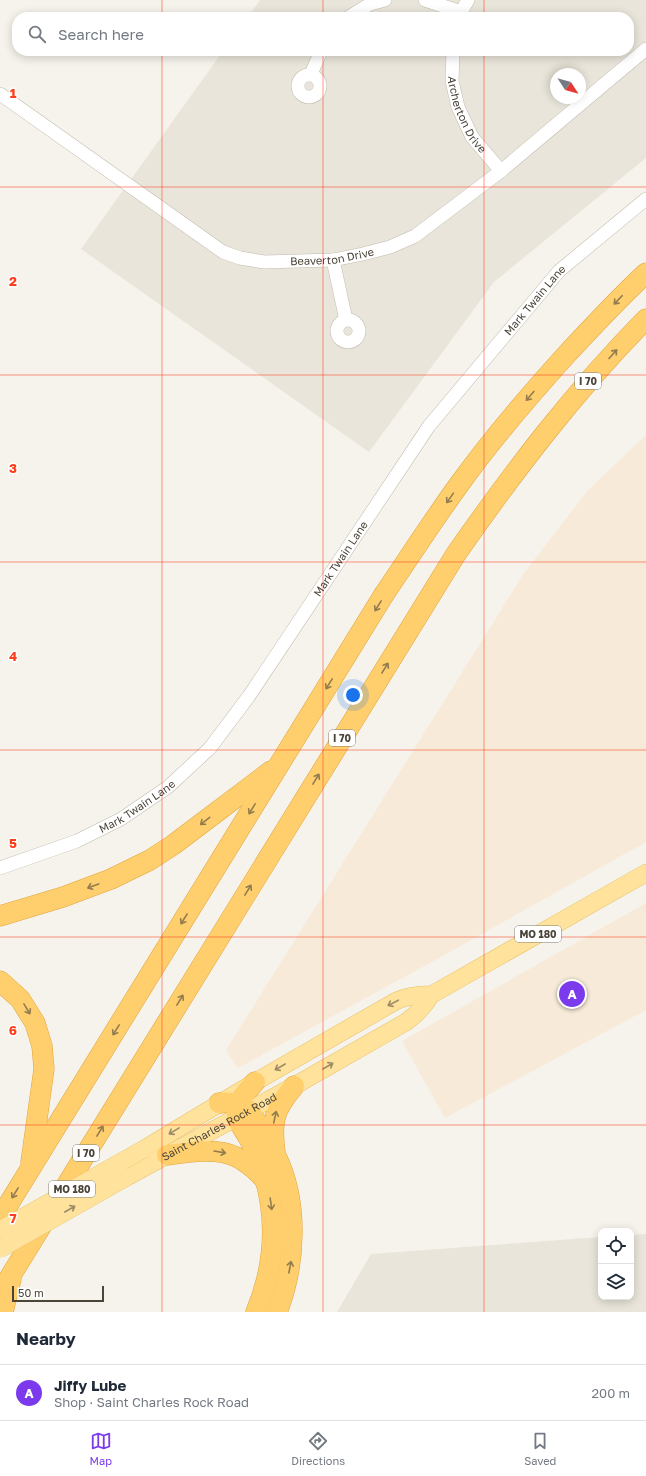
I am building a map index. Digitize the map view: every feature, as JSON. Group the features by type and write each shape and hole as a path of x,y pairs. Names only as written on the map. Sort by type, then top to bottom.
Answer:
{"highway":[{"path":"0,1218 383,596 458,485 543,381 588,331 646,273"},
{"name":"I 70","path":"0,1293 456,554 533,447 577,393 646,318"},
{"path":"0,916 63,897 111,879 150,860 173,846 280,764"},
{"path":"0,981 20,999 35,1023 42,1046 44,1069 30,1168"},
{"path":"236,1108 255,1082"},
{"path":"277,1312 286,1285 291,1261 292,1234 290,1206 284,1178 275,1154 273,1137 274,1120 281,1101 294,1086"},
{"path":"236,1108 275,1154"},
{"path":"236,1108 260,1162 270,1199 273,1221 271,1265 267,1283 256,1312"},
{"path":"167,1155 202,1151 217,1151 230,1154 251,1165 265,1181"},
{"path":"2,1312 13,1271"}],"main road":[{"name":"Saint Charles Rock Road","path":"0,1230 144,1149 236,1108 294,1086 406,1022 417,1014 431,996 646,873"},
{"name":"Saint Charles Rock Road","path":"255,1082 396,1001 407,997 422,995 431,996"},
{"name":"Saint Charles Rock Road","path":"0,1249 127,1176 167,1155 236,1108"}],"street":[{"path":"357,12 370,4 385,0"},
{"path":"425,0 455,12"},
{"path":"461,12 468,0"},
{"name":"Beaverton Drive","path":"0,94 223,252 240,258 264,262 332,260 363,254 390,246 415,236 501,170 646,49"},
{"path":"311,74 319,56"},
{"name":"Archerton Drive","path":"452,56 452,81 458,107 472,137 501,170"},
{"name":"Mark Twain Lane","path":"0,868 78,842 121,819 168,787 210,748 249,696 428,426 559,271 646,199"},
{"path":"332,260 346,320"}],"shaded area":[{"path":"260,0 646,0 646,158 494,282 369,452 81,249 219,56 634,56 634,12 252,12"},
{"path":"646,435 646,842 238,1068 226,1050 524,573 589,489"},
{"path":"646,903 646,1010 445,1118 402,1041"},
{"path":"646,1234 646,1312 337,1312 371,1254 598,1237 598,1300 634,1300 634,1235"}],"place":[{"name":"Jiffy Lube","path":"572,994"}]}
